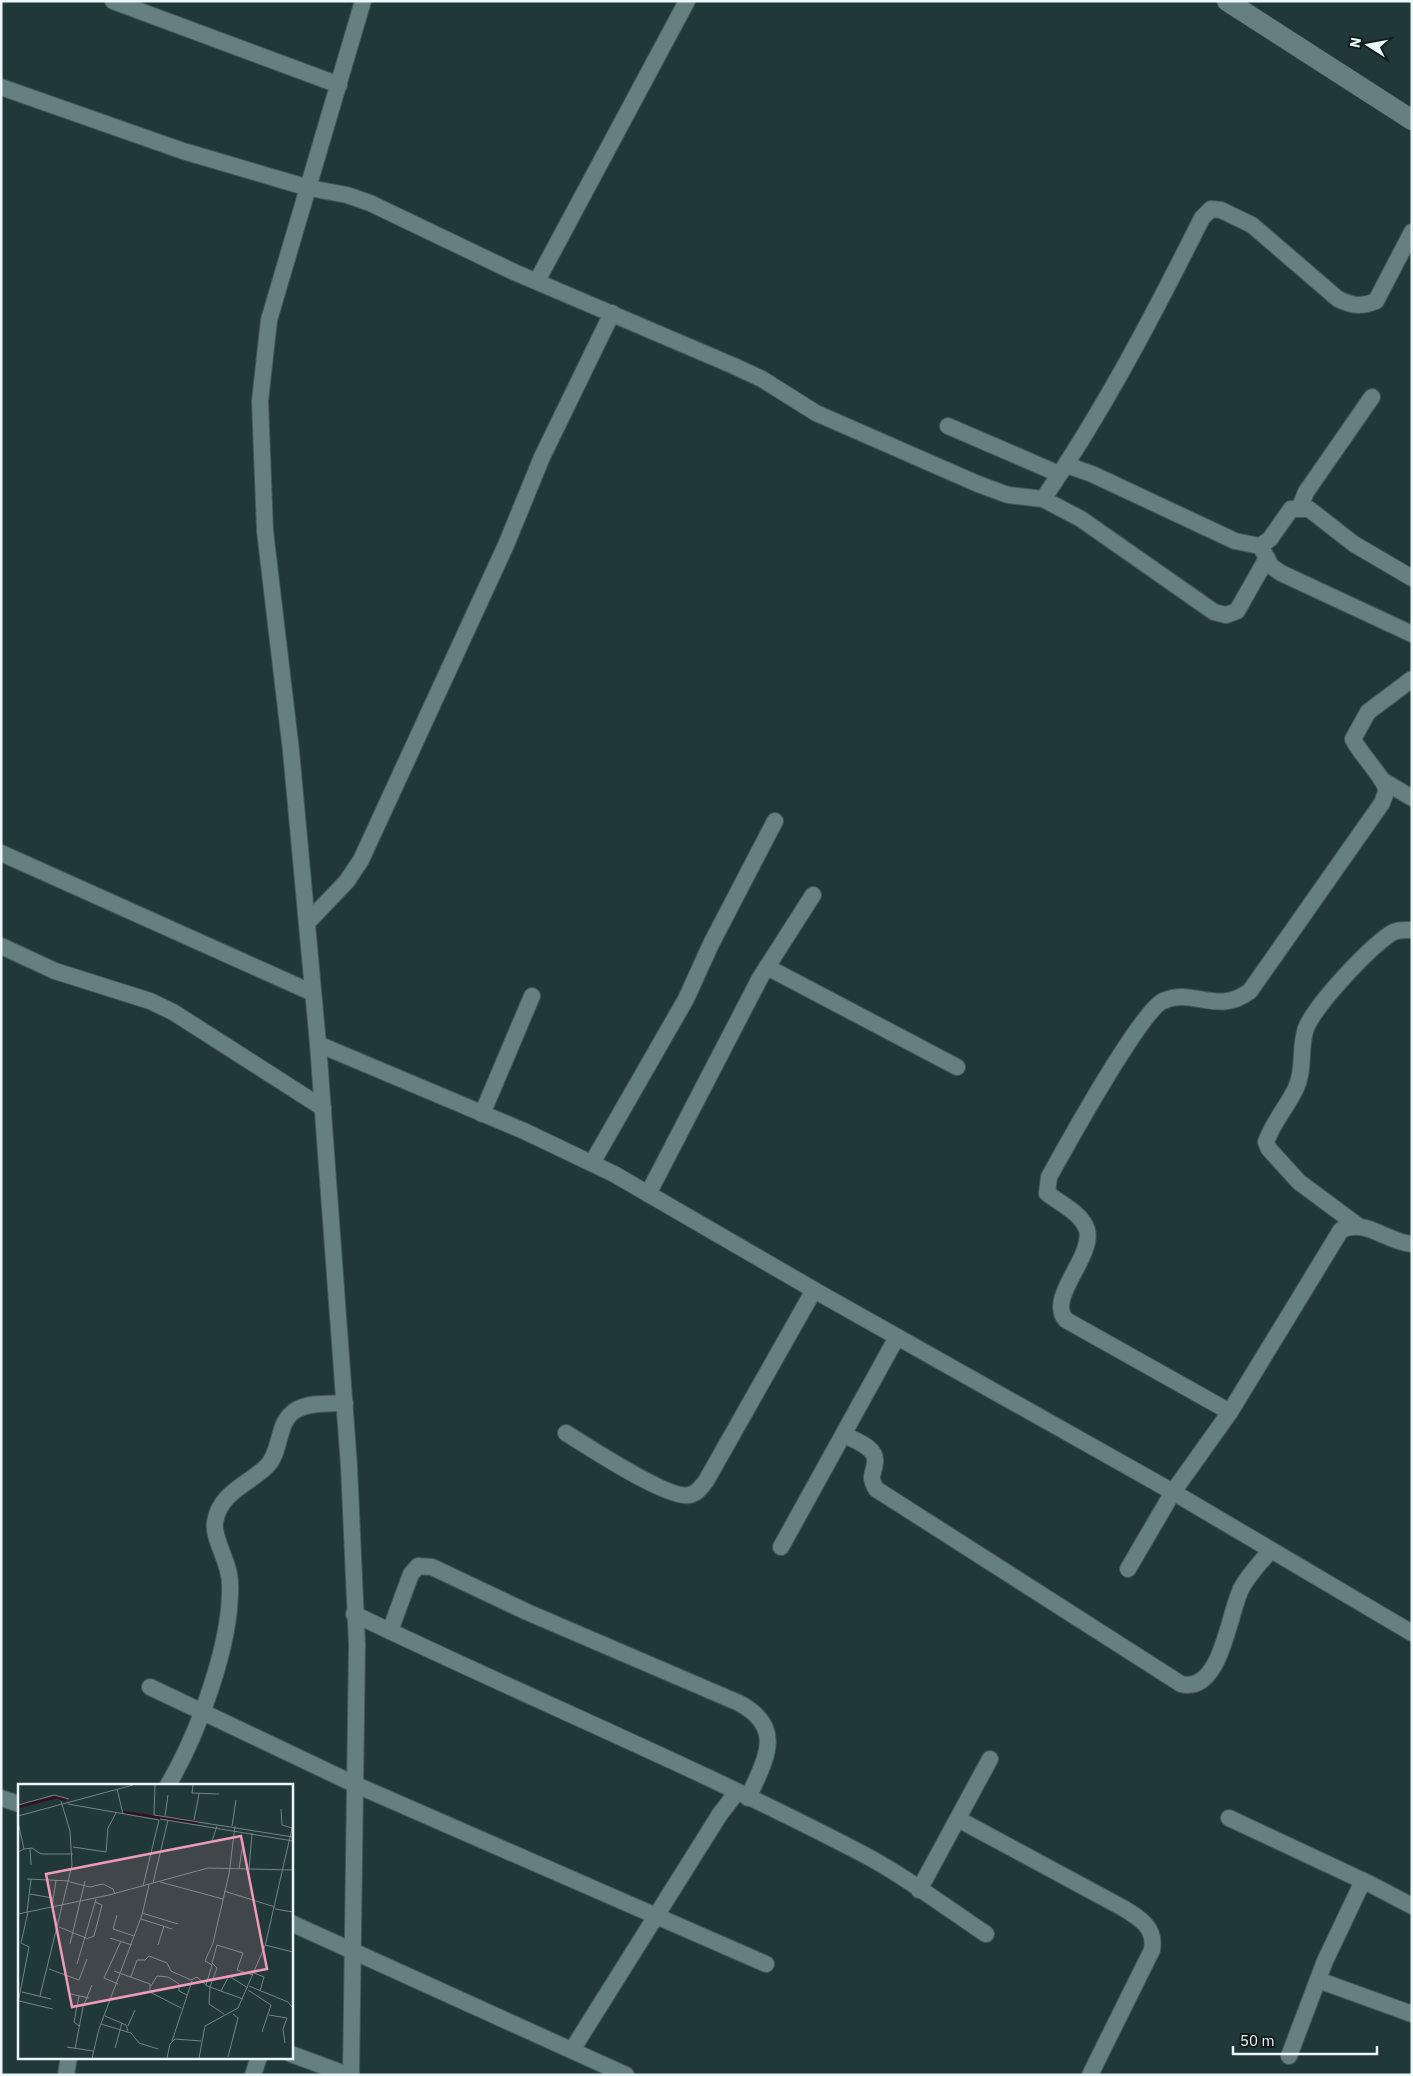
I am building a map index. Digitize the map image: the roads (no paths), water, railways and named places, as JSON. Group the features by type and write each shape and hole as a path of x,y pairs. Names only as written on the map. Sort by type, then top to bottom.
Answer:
{"street":[{"path":"113,1 339,85"},
{"path":"292,2054 350,2075 357,1646 354,1614 349,1466 323,1108 291,751 265,531 260,401 269,320 363,1"},
{"path":"537,282 687,1"},
{"path":"1227,1 1412,120"},
{"path":"1,87 183,151 309,188 347,195 370,203 537,282 734,366 816,413 978,484 1008,494 1043,498 1081,519 1214,612 1226,615 1237,611 1270,539 1291,509 1300,507 1309,509 1354,544 1412,578"},
{"path":"1043,498 1063,470 1162,298 1202,218 1211,209 1221,210 1252,225 1338,299 1353,306 1365,306 1376,301 1412,232"},
{"path":"307,923 347,881 361,860 506,545 542,457 612,313"},
{"path":"1300,507 1306,492 1372,397"},
{"path":"948,426 1063,470 1092,474 1236,541 1264,552 1271,566 1288,577 1412,634"},
{"path":"1230,1412 1066,1320 1061,1314 1060,1303 1085,1247 1087,1231 1082,1221 1047,1193 1049,1177 1130,1040 1153,1009 1162,1001 1175,998 1232,1002 1250,991 1382,802 1386,790 1382,780 1358,751 1353,739 1368,712 1412,680"},
{"path":"1382,780 1412,798"},
{"path":"592,1163 686,999 711,944 775,821"},
{"path":"1,853 313,993"},
{"path":"648,1194 767,967 813,895"},
{"path":"1412,930 1399,929 1390,933 1362,959 1318,1007 1301,1043 1300,1074 1297,1086 1266,1142 1269,1149 1299,1182 1357,1225 1402,1244 1412,1244"},
{"path":"1,946 55,971 150,1001 173,1012 323,1108"},
{"path":"767,967 957,1067"},
{"path":"482,1114 532,996"},
{"path":"318,1044 592,1163 1173,1492 1412,1633"},
{"path":"1128,1569 1173,1492 1230,1412 1332,1242 1341,1230 1357,1225"},
{"path":"566,1433 664,1490 687,1496 698,1492 814,1290"},
{"path":"781,1547 897,1337"},
{"path":"168,1784 202,1710 222,1647 230,1597 228,1564 216,1537 214,1524 219,1508 230,1493 269,1465 288,1416 298,1409 313,1405 345,1403"},
{"path":"844,1434 874,1453 875,1462 871,1472 871,1480 876,1489 1181,1684 1192,1686 1202,1682 1209,1675 1218,1658 1228,1623 1242,1588 1272,1550"},
{"path":"390,1631 411,1574 418,1566 432,1567 511,1605 740,1703 754,1711 764,1721 768,1732 765,1756 742,1795 656,1916 572,2050"},
{"path":"354,1614 676,1762 859,1852 986,1934"},
{"path":"150,1687 202,1710 354,1784 766,1964"},
{"path":"919,1890 990,1759"},
{"path":"1,1798 18,1804"},
{"path":"1229,1818 1412,1906"},
{"path":"958,1819 1123,1908 1139,1918 1148,1927 1153,1942 1152,1950 1090,2075"},
{"path":"1289,2056 1341,1924 1363,1881"},
{"path":"292,1923 626,2075"},
{"path":"1318,1980 1412,2014"},
{"path":"66,2075 70,2058"},
{"path":"253,2075 259,2058"}]}
